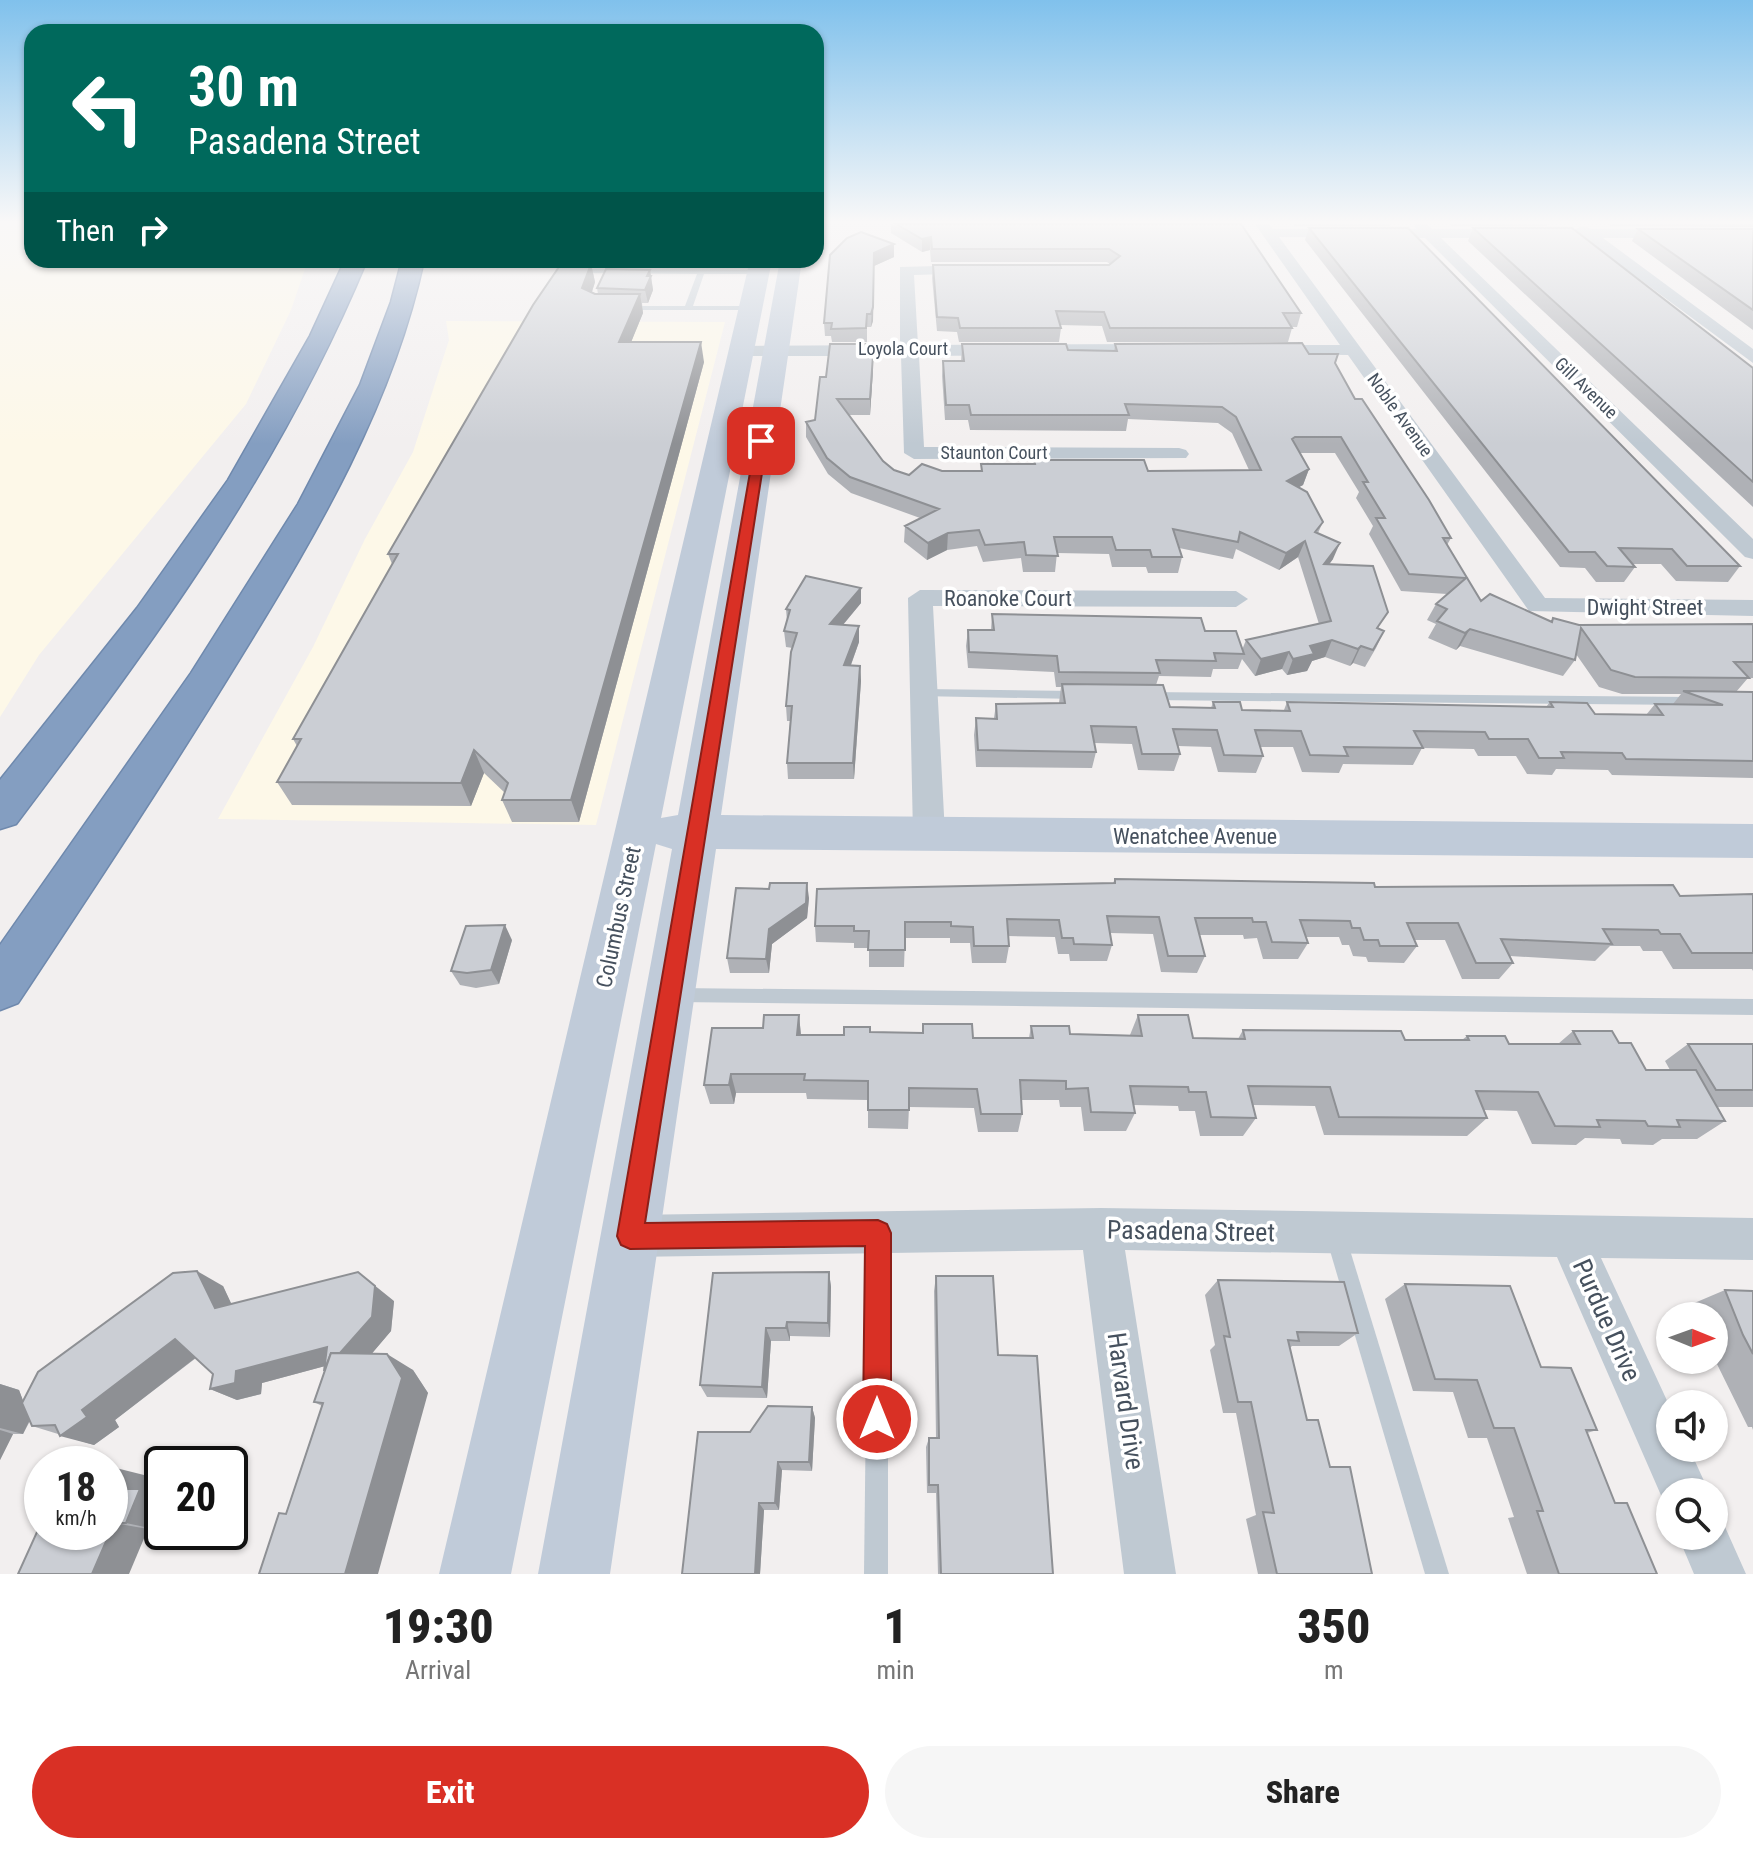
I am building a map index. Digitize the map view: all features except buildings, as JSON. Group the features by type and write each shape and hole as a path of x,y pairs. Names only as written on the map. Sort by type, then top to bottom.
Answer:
{"highway":[{"path":"0,812 93,694 191,559 289,406 339,297"},
{"path":"0,987 163,749 297,534 365,401 404,297"}],"main road":[{"name":"Columbus Street","path":"475,1574 752,297"},
{"path":"574,1574 785,297"},
{"name":"Wenatchee Avenue","path":"636,833 1750,845"}],"street":[{"path":"907,297 910,349"},
{"name":"Noble Avenue","path":"1315,297 1538,606"},
{"name":"Gill Avenue","path":"1494,297 1753,552"},
{"path":"1673,297 1753,358"},
{"name":"Staunton Court","path":"910,349 914,453 1179,454"},
{"name":"Loyola Court","path":"741,351 1179,349"},
{"path":"1242,350 1353,350"},
{"name":"Roanoke Court","path":"929,834 920,598 1236,599"},
{"name":"Dwight Street","path":"1538,606 1753,608"},
{"name":"Pasadena Street","path":"630,1236 1101,1229 1753,1239"},
{"name":"Harvard Drive","path":"1101,1229 1150,1574"},
{"name":"Purdue Drive","path":"1569,1236 1678,1478"},
{"path":"1709,1550 1720,1574"}],"lane":[{"path":"688,308 692,297"},
{"path":"614,308 751,308"},
{"path":"924,693 1083,695"},
{"path":"1131,695 1705,701"},
{"path":"669,995 1753,1007"},
{"path":"876,1574 878,1233"},
{"path":"1334,1233 1437,1574"}],"shaded area":[{"path":"0,297 295,297 246,404 39,655 0,717"},
{"path":"446,321 725,322 596,825 218,819 313,647 365,539 413,452 449,340"}],"route":[{"path":"761,441 630,1236 878,1233 877,1419"}]}
